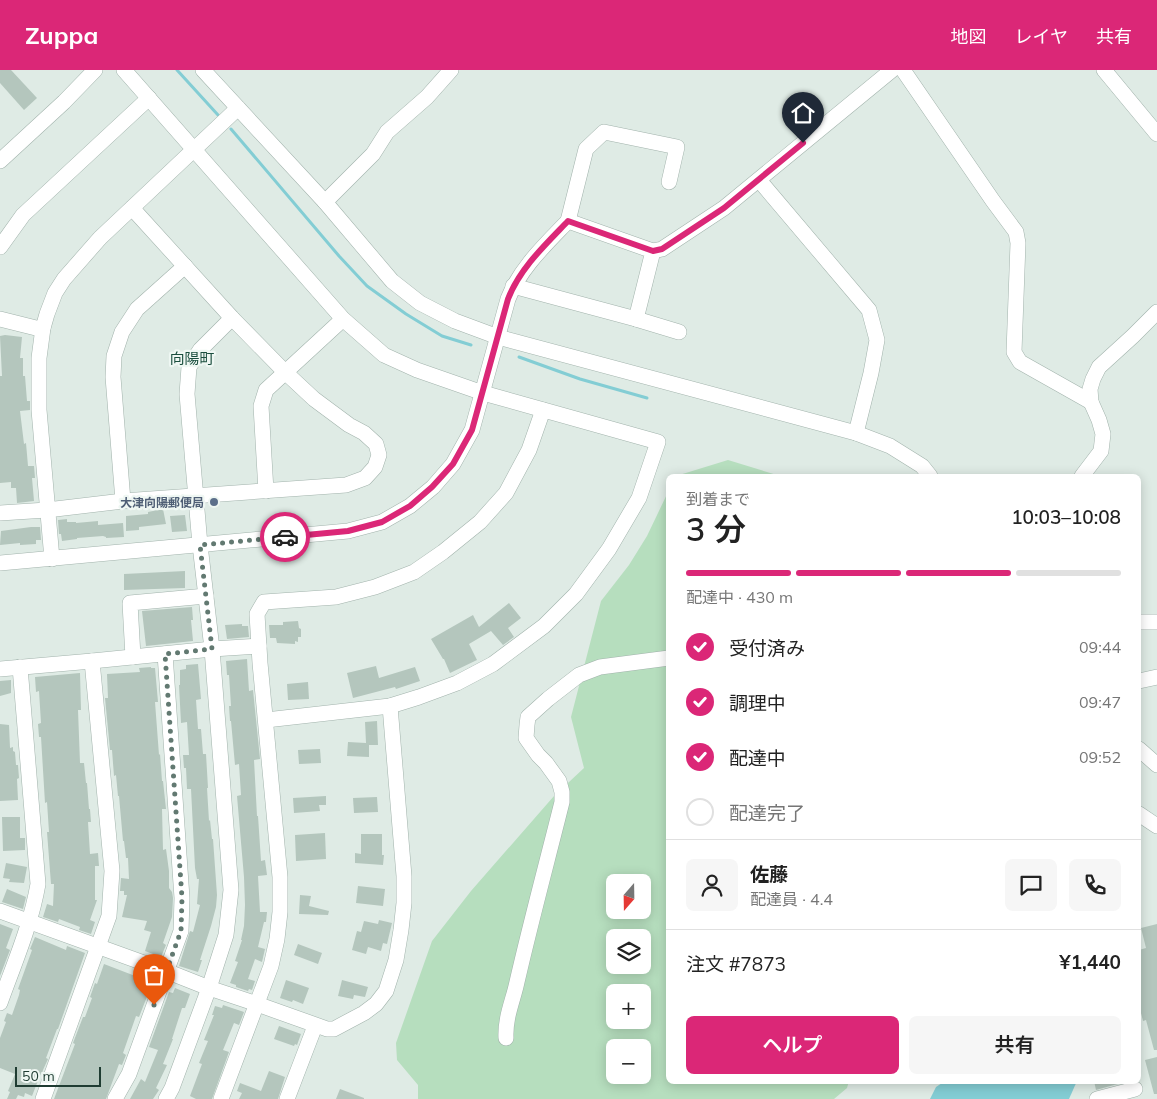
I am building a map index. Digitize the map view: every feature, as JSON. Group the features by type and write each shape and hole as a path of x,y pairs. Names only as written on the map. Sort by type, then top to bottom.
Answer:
{"street":[{"path":"0,161 64,102 95,70"},
{"path":"124,70 343,319 384,355 417,370 483,393 658,442 640,498 609,549 576,594 544,626 493,664 457,683 390,706 266,720"},
{"path":"203,70 324,202 392,281 420,303 455,321 498,337 856,433 890,446 922,466 928,474"},
{"path":"324,202 374,154 386,132 427,97 451,70"},
{"path":"568,221 653,251 662,249 724,208 892,70"},
{"path":"902,70 1016,232 1018,243 1014,352 1020,362 1091,402"},
{"path":"1112,73 1157,134"},
{"path":"0,247 24,214 149,98"},
{"path":"52,559 39,410 38,358 43,328 55,293 64,279 100,238 238,108"},
{"path":"0,563 348,531 382,522 410,506 432,487 453,464 472,430 513,286 535,255 568,221 586,149 604,132 677,147 669,182"},
{"path":"758,180 869,310 877,340 856,433"},
{"path":"0,513 47,510 123,501 346,485 365,478 375,467 379,455 376,444 364,432 349,425 314,399 286,372 232,318 132,208"},
{"path":"636,319 653,251"},
{"path":"123,501 113,377 114,356 122,332 137,309 185,266"},
{"path":"513,286 678,332"},
{"path":"1084,474 1101,451 1103,434 1091,402 1090,389 1093,379 1099,367 1157,312"},
{"path":"166,1099 172,1088 209,988 226,935 231,890 212,649 200,545 187,394 190,368 200,350 232,318"},
{"path":"0,319 43,328"},
{"path":"266,491 261,406 266,390 343,319"},
{"path":"221,1099 271,966 280,912 280,877 257,614 264,602 336,597 375,587 414,572 443,552 480,522 506,493 530,450 543,410"},
{"path":"133,657 130,603 206,596"},
{"path":"1141,622 1157,622"},
{"path":"0,669 259,646"},
{"path":"115,1099 129,1074 181,931 182,898 165,654"},
{"path":"506,1038 507,1014 562,802 559,780 526,738 528,717 579,675 600,666 666,658"},
{"path":"43,1099 109,916 112,871 92,661"},
{"path":"0,1004 35,904 38,884 20,667"},
{"path":"1141,681 1157,677"},
{"path":"0,911 315,1026 334,1029 376,1004 386,991 396,960 402,921 404,876 390,706"},
{"path":"1141,751 1157,765"},
{"path":"1141,815 1157,826"},
{"path":"287,1099 315,1026"},
{"path":"1097,1099 1135,1090"}],"green space":[{"path":"728,460 774,474 682,474"},
{"path":"666,496 666,1084 848,1084 847,1088 834,1099 418,1099 418,1085 397,1060 396,1043 432,941 471,891 554,796 584,768 571,717 601,601 629,565 647,536"}],"water":[{"path":"940,1084 1076,1084 1069,1099 930,1099 936,1087"}],"building":[{"path":"0,70 11,70 37,98 24,110 0,83"},
{"path":"0,336 22,337 20,358 23,358 23,376 25,376 27,401 30,401 30,410 20,411 28,466 34,466 35,478 32,478 34,501 17,503 16,488 11,488 11,482 0,483 0,376 2,376"},
{"path":"163,509 166,524 139,527 139,530 126,531 126,516 148,514 148,512"},
{"path":"185,515 187,531 172,532 170,516"},
{"path":"67,519 67,522 76,523 98,521 98,525 123,523 124,537 106,538 103,536 62,541 61,534 59,534 58,520"},
{"path":"40,527 41,540 36,540 36,544 0,545 1,531"},
{"path":"185,571 185,588 124,590 124,574"},
{"path":"509,603 521,618 508,628 514,637 503,645 491,631 469,644 477,660 450,673 444,659 431,639 473,615 479,627"},
{"path":"192,607 193,641 146,646 142,611"},
{"path":"298,621 301,637 298,637 298,642 295,641 295,644 277,643 276,638 270,638 269,625 283,625 283,622"},
{"path":"242,624 242,626 248,626 249,637 227,639 225,625"},
{"path":"247,659 249,691 253,690 260,759 254,760 261,861 265,860 267,875 258,876 260,912 267,912 266,922 264,922 258,947 265,949 262,962 255,959 248,979 255,981 252,990 249,989 248,991 230,983 238,962 235,961 242,940 245,905 237,796 241,795 239,764 235,765 229,706 231,706 229,675 227,675 226,661"},
{"path":"198,664 201,699 196,700 198,729 201,729 203,754 206,754 209,821 213,839 217,895 216,907 198,972 179,966 190,931 193,932 200,905 197,904 199,879 197,879 195,868 191,789 187,789 183,755 189,755 187,722 181,723 179,685 180,670 186,669 186,665"},
{"path":"376,666 379,678 415,667 420,681 396,689 395,687 353,698 347,673"},
{"path":"139,668 155,668 158,702 155,702 159,755 166,809 162,809 163,850 166,849 169,888 173,898 172,917 163,943 166,945 161,957 145,951 151,932 144,930 147,921 122,917 127,895 124,895 124,891 120,891 121,878 129,879 128,858 126,858 123,841 119,796 116,775 114,776 112,750 110,750 105,698 108,698 107,674 140,672"},
{"path":"80,673 81,710 78,710 80,763 84,763 90,809 91,822 88,822 90,854 98,853 99,866 95,866 95,900 97,900 90,920 95,922 91,934 79,930 80,927 59,919 58,922 43,917 47,904 53,906 54,884 51,884 47,802 45,803 41,737 39,737 38,724 41,723 39,691 36,692 35,677"},
{"path":"11,680 11,693 0,696 0,681"},
{"path":"308,682 309,699 288,700 287,684"},
{"path":"377,721 378,745 369,745 369,757 347,756 348,742 366,743 365,722"},
{"path":"0,724 9,725 10,748 13,747 16,765 18,765 18,800 0,801"},
{"path":"320,749 321,763 299,764 298,750"},
{"path":"326,796 326,805 319,805 320,811 294,813 293,798"},
{"path":"377,797 378,812 354,813 353,798"},
{"path":"2,817 20,817 20,838 25,838 25,850 3,851"},
{"path":"325,833 326,859 296,861 295,835"},
{"path":"361,834 382,834 383,865 355,863 355,853 361,854"},
{"path":"6,863 27,867 24,883 9,882 10,879 3,878"},
{"path":"358,886 385,889 383,906 356,903"},
{"path":"7,889 26,897 23,909 2,902"},
{"path":"300,895 311,896 309,906 329,911 328,915 299,914"},
{"path":"379,920 392,923 387,944 383,943 381,951 368,947 366,954 352,950 357,931 361,932 364,921 378,924"},
{"path":"0,924 13,929 6,948 10,950 0,976"},
{"path":"1157,924 1157,1050 1154,1050 1146,1020 1143,1021 1141,1013 1141,949 1146,948 1141,928"},
{"path":"35,937 66,950 67,946 85,953 46,1058 48,1059 32,1096 25,1093 24,1097 18,1095 16,1099 7,1099 15,1074 0,1068 0,1038 7,1013 12,1015 19,995 20,990 18,989"},
{"path":"298,944 322,953 318,964 294,955"},
{"path":"104,964 143,979 145,975 154,979 139,1017 136,1016 123,1053 126,1055 122,1065 119,1064 106,1099 54,1099 75,1044 73,1043 92,998 90,997 95,983 97,984"},
{"path":"286,980 309,988 303,1004 280,998"},
{"path":"342,980 368,987 365,997 354,995 353,999 338,996"},
{"path":"175,988 190,994 185,1008 182,1008 163,1064 167,1065 156,1088 159,1090 153,1099 130,1099 141,1079 145,1082 158,1050 149,1047 169,992 173,993"},
{"path":"223,1005 244,1012 239,1025 234,1023 223,1050 229,1052 212,1099 196,1099 190,1096 202,1064 199,1063 208,1041 204,1040 214,1015 212,1015 215,1006 222,1008"},
{"path":"279,1026 301,1034 297,1045 295,1044 294,1046 274,1039"},
{"path":"1157,1057 1157,1094 1154,1094 1145,1060"},
{"path":"269,1071 285,1077 278,1099 239,1099 242,1093 237,1091 240,1083 261,1091"},
{"path":"1095,1084 1117,1084 1096,1090"},
{"path":"340,1089 364,1098 364,1099 336,1099"}],"waterway":[{"path":"177,70 218,115"},
{"path":"231,129 339,256 367,286 406,314 442,336 471,345"},
{"path":"519,357 580,379 647,398"}],"way so far":[{"path":"154,1005 181,931 182,898 165,654 212,649 200,545 285,537"}],"place":[{"name":"大津向陽郵便局","path":"214,502"}],"district":[{"name":"向陽町","path":"192,358"}],"route":[{"path":"285,537 348,531 382,522 410,506 432,487 453,464 472,430 513,286 535,255 568,221 653,251 662,249 724,208 803,143"}]}
